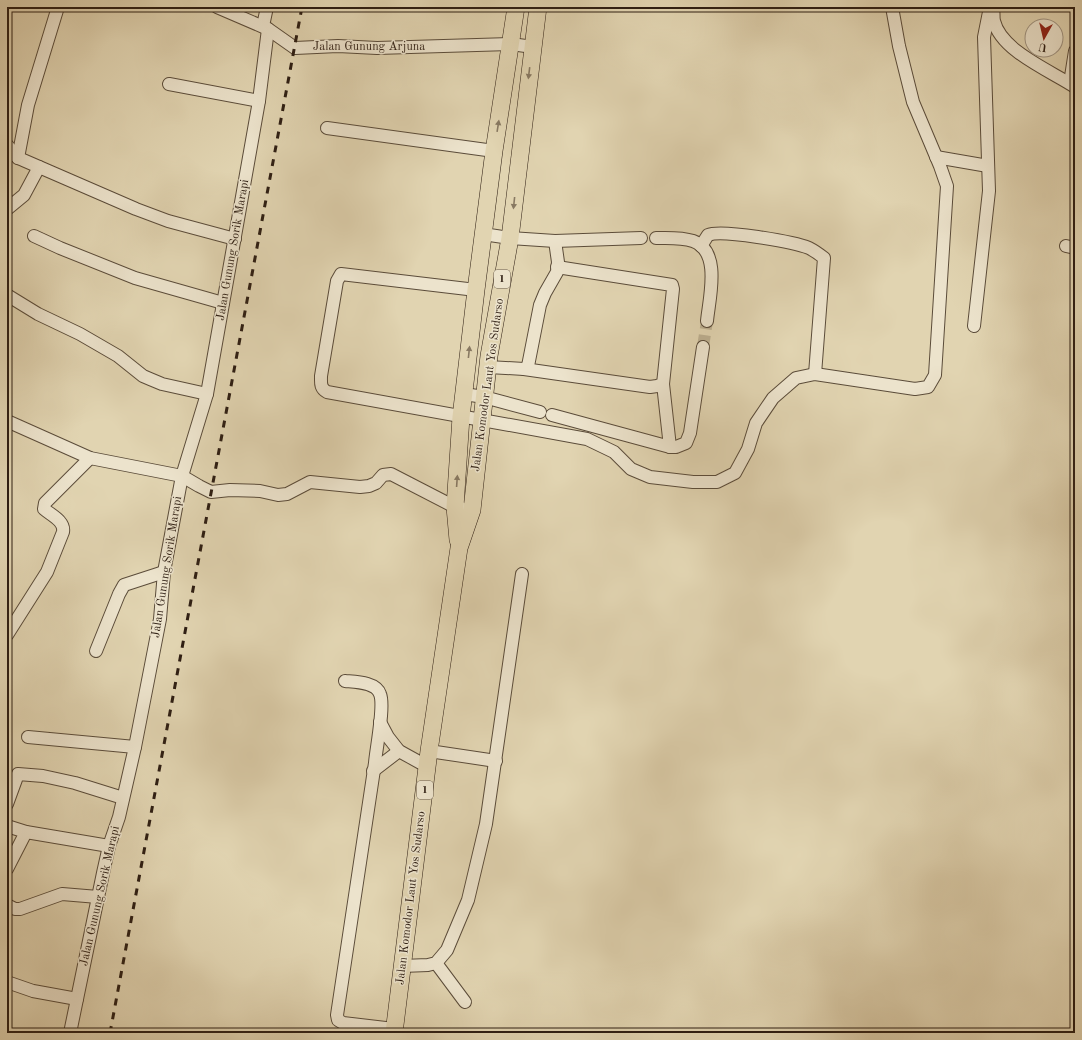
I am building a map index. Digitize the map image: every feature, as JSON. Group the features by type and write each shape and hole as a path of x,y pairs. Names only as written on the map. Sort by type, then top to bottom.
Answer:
{"highway":[{"name":"Jalan Komodor Laut Yos Sudarso","path":"463,509 462,417 464,394 494,151 516,7"},
{"name":"Jalan Komodor Laut Yos Sudarso","path":"394,1031 463,509 481,419 488,367 510,238 538,7"}],"street":[{"path":"18,158 28,105 58,7"},
{"name":"Jalan Gunung Arjuna","path":"217,7 266,28 294,48 338,46 377,48 511,44 532,47"},
{"name":"Jalan Gunung Sorik Marapi","path":"70,1033 109,846 123,798 135,747 160,619 164,572 182,476 207,394 259,101 267,7"},
{"path":"476,290 341,274 337,281 321,376 321,386 327,392 587,439 614,452 631,469 650,476 693,482 717,482 735,473 748,449 756,423 773,398 796,378 816,374 915,389 928,387 934,375 947,186 913,102 899,46 892,7"},
{"path":"974,326 989,191 984,37 990,7"},
{"path":"993,7 994,22 1004,39 1020,54 1072,85 1075,51"},
{"path":"169,84 259,101"},
{"path":"327,128 494,151"},
{"path":"7,145 18,158 136,209 168,221 235,239"},
{"path":"936,157 988,166"},
{"path":"7,209 24,195 39,167"},
{"path":"701,246 708,235 712,233 757,237 796,244 818,253 824,258 816,374"},
{"path":"483,234 510,238 555,241 642,238"},
{"path":"34,236 135,278 223,303"},
{"path":"656,238 684,239 701,246 710,261 712,274 707,321"},
{"path":"524,369 528,366 540,305 557,272 558,262 555,241"},
{"path":"557,267 672,285 673,289 663,384 670,446"},
{"path":"7,295 38,314 80,334 118,356 143,376 162,384 207,394"},
{"path":"464,394 484,397 670,446 682,445 686,443 688,439 704,346"},
{"path":"488,367 524,369 650,386 663,384"},
{"path":"7,421 90,458 182,476 211,492 230,490 278,495 292,492 310,482 360,487 369,486 376,483 383,475 391,474 463,509"},
{"path":"7,635 46,572 63,532 64,528 60,521 44,509 44,503 90,458"},
{"path":"96,652 124,585 164,572"},
{"path":"402,966 428,966 436,963 447,950 468,900 486,824 522,574"},
{"path":"345,681 364,683 375,687 380,694 381,707 374,771 337,1015 338,1020 343,1023 394,1031"},
{"path":"380,722 388,738 399,751 429,759 496,762"},
{"path":"28,737 135,747"},
{"path":"374,771 399,751"},
{"path":"7,804 18,774 43,776 75,783 123,798"},
{"path":"7,826 26,832 109,846"},
{"path":"7,869 26,832"},
{"path":"8,907 17,909 27,908 62,894 98,897"},
{"path":"436,963 465,1002"},
{"path":"7,982 33,991 77,999"}],"tunnel":[{"path":"703,347 707,321"}],"railway":[{"path":"110,1033 302,7"}]}
